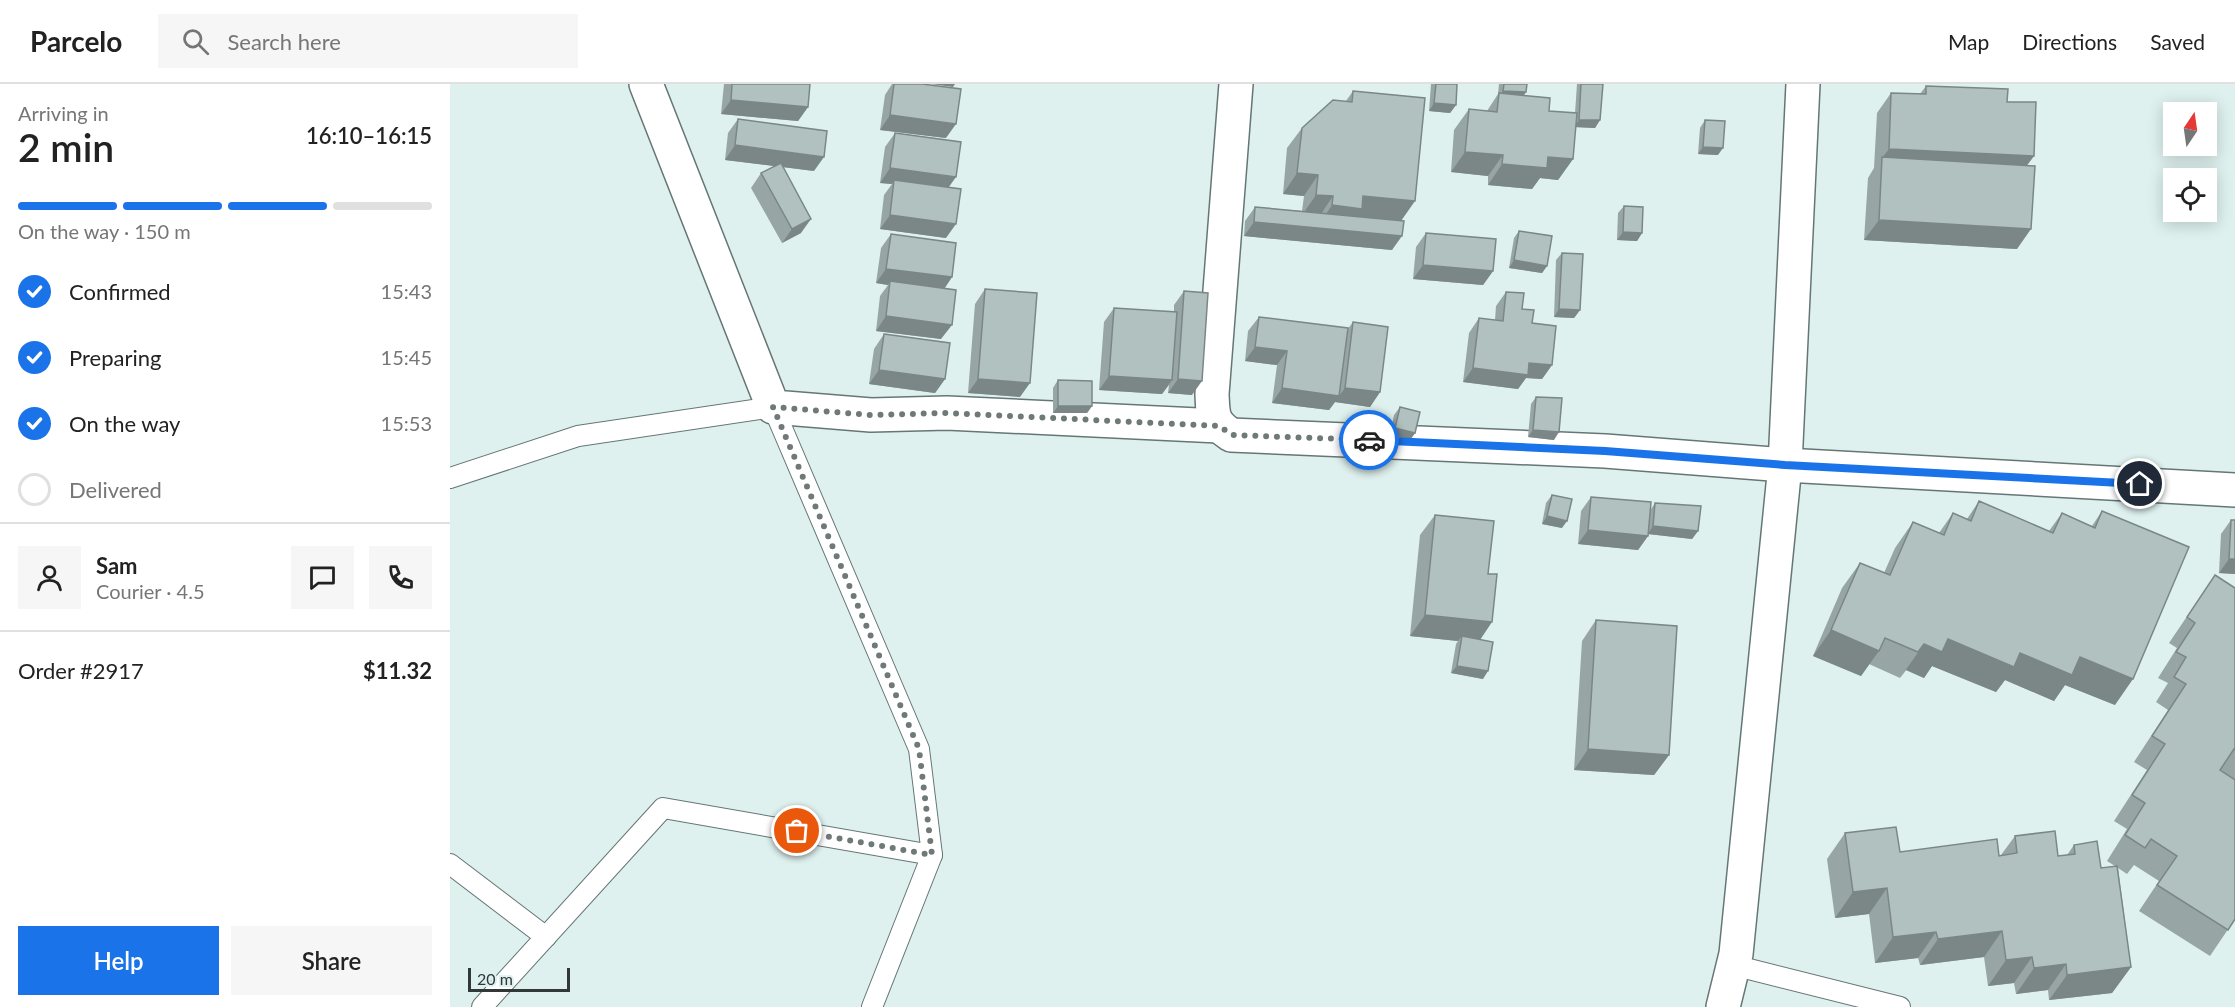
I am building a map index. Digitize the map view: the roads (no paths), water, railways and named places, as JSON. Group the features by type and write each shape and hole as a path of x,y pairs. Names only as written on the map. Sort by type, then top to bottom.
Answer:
{"street":[{"path":"646,84 773,407 871,415 947,413 1219,426"},
{"path":"1236,84 1212,394 1213,415 1219,426 1232,435 1605,451 1785,465 2235,490"},
{"path":"1724,1007 1733,965 1785,465 1803,84"}],"lane":[{"path":"450,478 578,436 773,407 919,749 932,855 872,1007"},
{"path":"482,1007 663,808 932,855"},
{"path":"450,864 546,937"},
{"path":"1733,965 1899,1007"}]}
